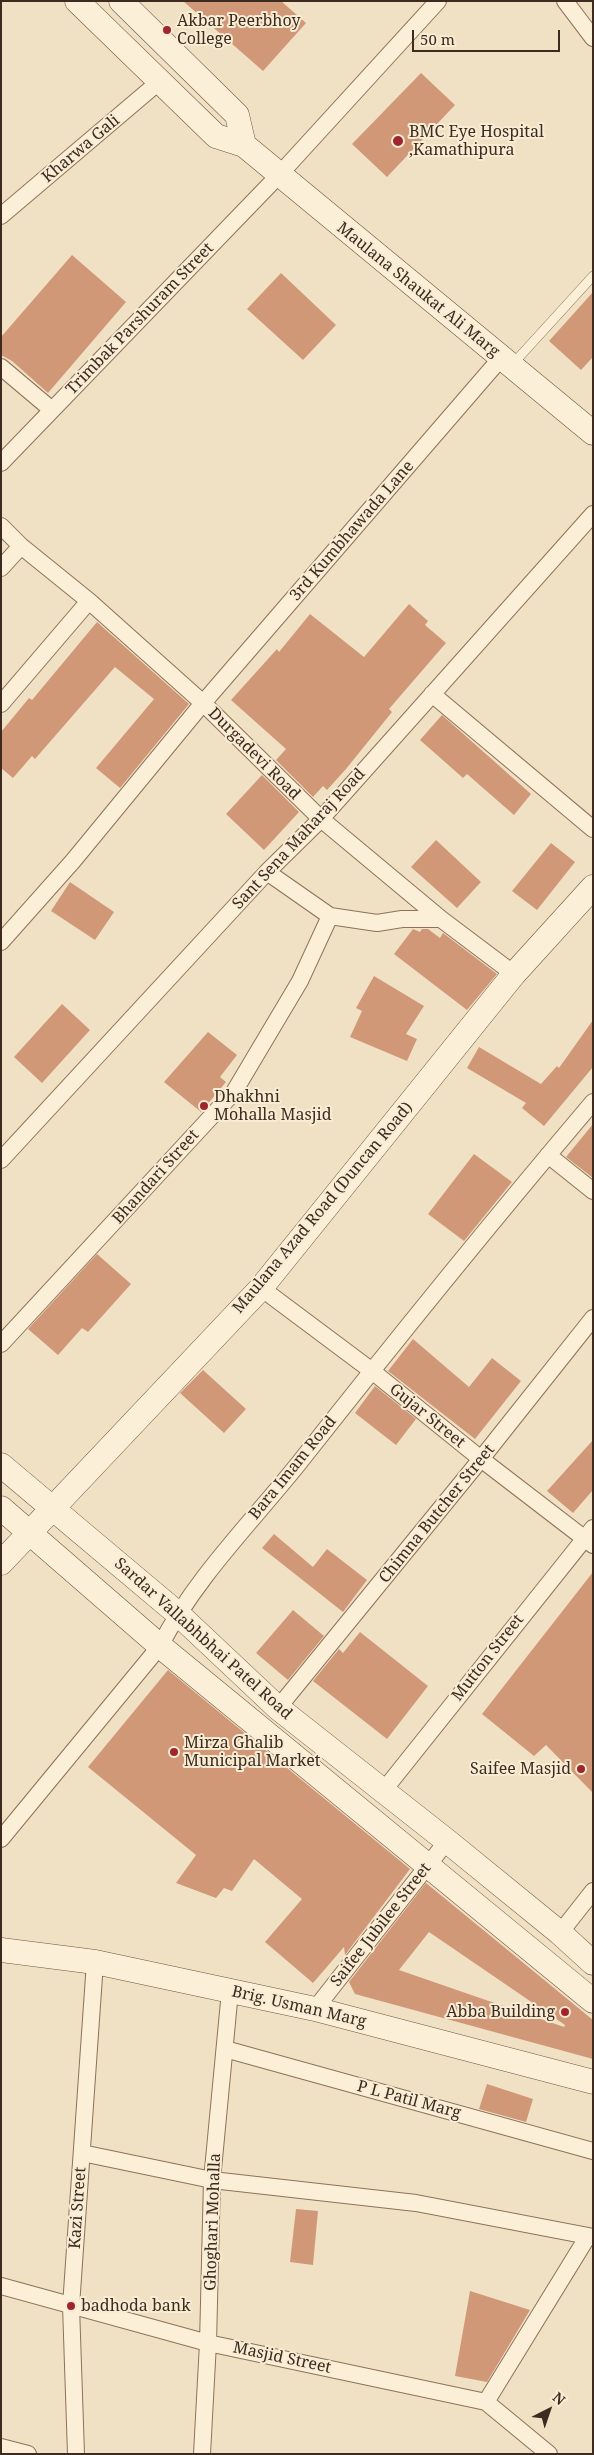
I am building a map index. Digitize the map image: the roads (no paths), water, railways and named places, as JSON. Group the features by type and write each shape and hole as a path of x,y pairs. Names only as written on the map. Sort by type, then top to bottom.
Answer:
{"main road":[{"name":"Maulana Shaukat Ali Marg","path":"77,1 216,136 244,145 593,433"},
{"path":"121,1 237,115 244,145"},
{"name":"Maulana Azad Road (Duncan Road)","path":"1,1563 261,1288 514,974 593,886"},
{"name":"Sardar Vallabhbhai Patel Road","path":"1,1465 177,1613 278,1708 384,1790 560,1933 593,1963"},
{"name":"Sardar Vallabhbhai Patel Road","path":"1,1508 30,1531 160,1646 593,2001"},
{"name":"Brig. Usman Marg","path":"1,1950 95,1962 315,2009 593,2082"}],"street":[{"name":"Trimbak Parshuram Street","path":"1,463 279,175 438,1"},
{"path":"565,1 593,38"},
{"name":"Kharwa Gali","path":"1,216 160,82"},
{"name":"3rd Kumbhawada Lane","path":"1,942 73,861 203,703 506,362"},
{"path":"1,367 52,410"},
{"name":"Sant Sena Maharaj Road","path":"1,1160 267,872 321,819 593,514"},
{"name":"Durgadevi Road","path":"1,526 21,546 88,601 203,703 321,819 441,919 514,974"},
{"path":"1,568 21,546"},
{"path":"1,704 88,601"},
{"path":"432,694 593,830"},
{"path":"267,872 330,916 377,923 441,919"},
{"name":"Bhandari Street","path":"1,1344 234,1092 300,981 330,916"},
{"name":"Bara Imam Road","path":"1,1839 160,1646 177,1613 208,1570 286,1479 372,1371 593,1102"},
{"path":"548,1155 593,1191"},
{"name":"Gujar Street","path":"261,1288 372,1371 481,1460 589,1537"},
{"name":"Chimna Butcher Street","path":"278,1708 481,1460 593,1318"},
{"name":"Mutton Street","path":"384,1790 589,1537"},
{"name":"Saifee Jubilee Street","path":"315,2009 447,1841"},
{"path":"560,1933 593,1891"},
{"name":"Kazi Street","path":"76,2454 71,2306 95,1962"},
{"name":"Ghoghari Mohalla","path":"202,2454 208,2343 212,2180 230,1991"},
{"name":"P L Patil Marg","path":"225,2049 593,2151"},
{"path":"82,2153 212,2180 416,2203 590,2237 486,2402"},
{"name":"Masjid Street","path":"1,2286 208,2343 486,2402 549,2454"},
{"path":"1,2447 28,2454"}],"lane":[{"path":"506,362 593,276"}],"place":[{"name":"Akbar Peerbhoy College","path":"167,30"},
{"name":"BMC Eye Hospital ,Kamathipura","path":"398,141"},
{"name":"Dhakhni Mohalla Masjid","path":"204,1106"},
{"name":"Mirza Ghalib Municipal Market","path":"174,1752"},
{"name":"Saifee Masjid","path":"581,1769"},
{"name":"Abba Building","path":"565,2012"},
{"name":"badhoda bank","path":"71,2306"}]}
